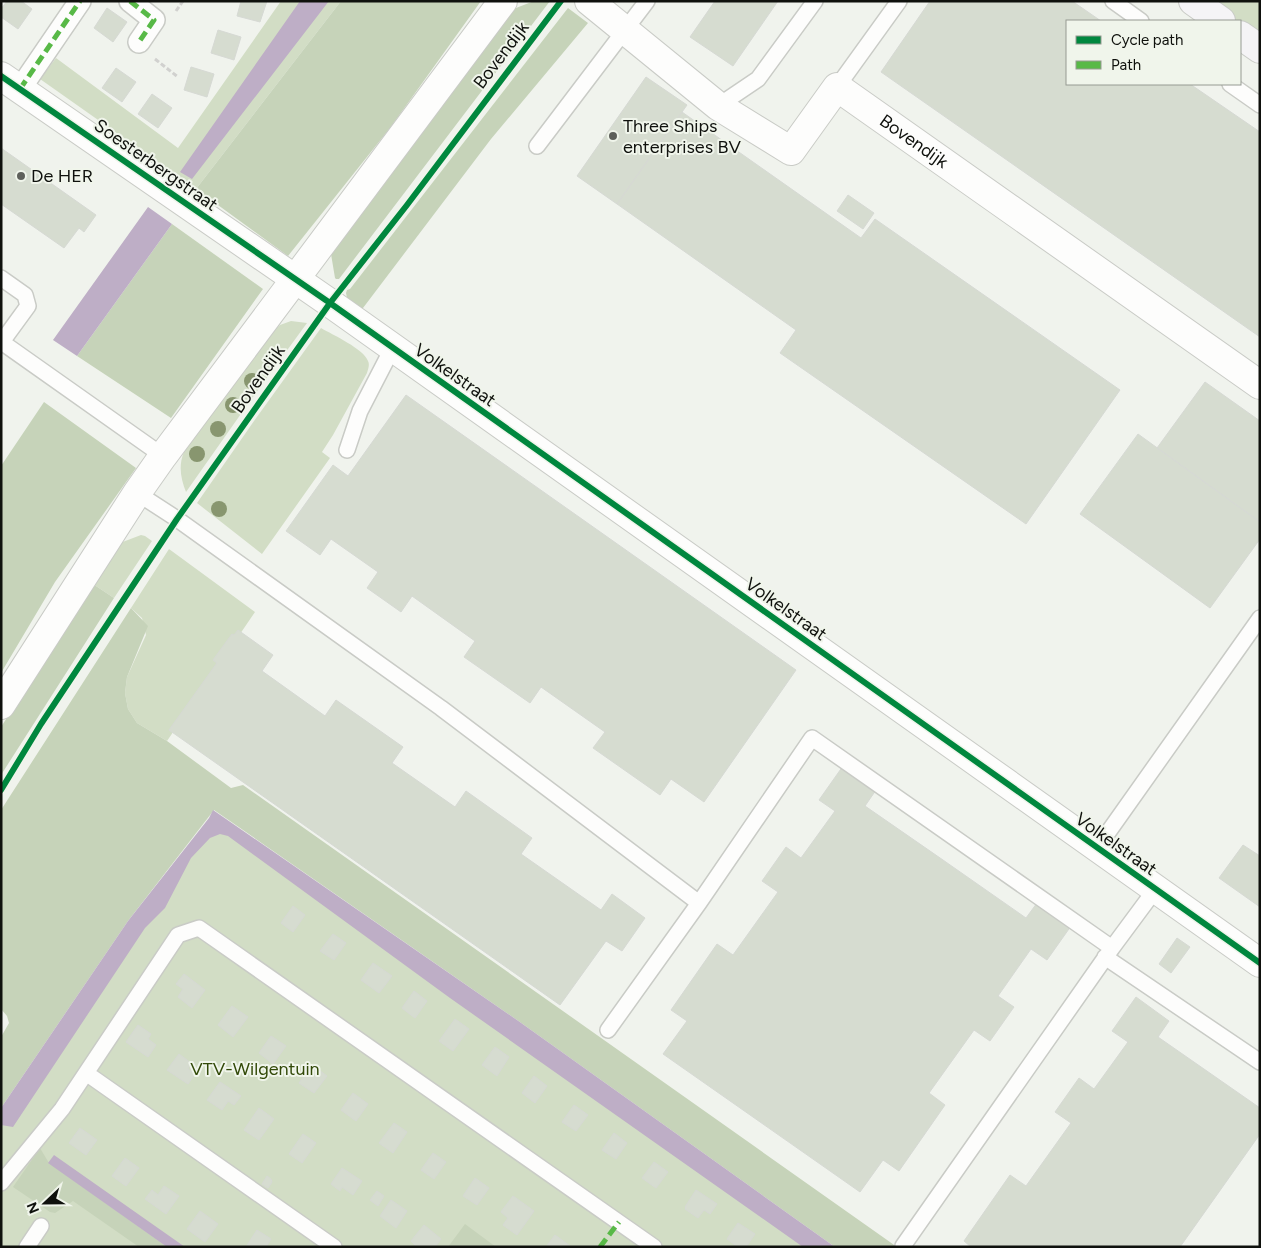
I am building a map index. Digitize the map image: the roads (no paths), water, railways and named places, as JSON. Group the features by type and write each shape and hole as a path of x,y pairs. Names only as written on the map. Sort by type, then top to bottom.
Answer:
{"main road":[{"path":"1192,1 1220,20"},
{"path":"1241,36 1260,49"}],"street":[{"name":"Soesterbergstraat","path":"80,1 11,83 295,279"},
{"path":"130,1 154,20 139,42"},
{"name":"Bovendijk","path":"1,705 137,493 163,456 503,1"},
{"path":"589,1 718,106 791,151 838,87"},
{"name":"Bovendijk","path":"838,87 1260,385"},
{"name":"Volkelstraat","path":"295,279 1154,890 1260,963"}],"lane":[{"path":"537,146 647,1"},
{"path":"718,106 758,78 815,1"},
{"path":"838,87 899,1"},
{"path":"1113,1 1140,20"},
{"path":"1232,85 1260,104"},
{"path":"1,278 25,295 28,306 2,343 163,456"},
{"path":"347,450 360,411 392,348"},
{"path":"137,493 177,519 441,708 698,904"},
{"path":"1096,848 1260,618"},
{"path":"608,1030 698,904 812,738 1260,1062"},
{"path":"903,1246 1154,890"},
{"path":"1,1183 62,1109 178,935 199,928 654,1247"},
{"path":"86,1073 334,1247"},
{"path":"27,1247 41,1226"}],"place":[{"name":"Three Ships enterprises BV","path":"613,136"},
{"name":"De HER","path":"21,176"}],"park label":[{"name":"VTV-Wilgentuin","path":"255,1069"}]}
